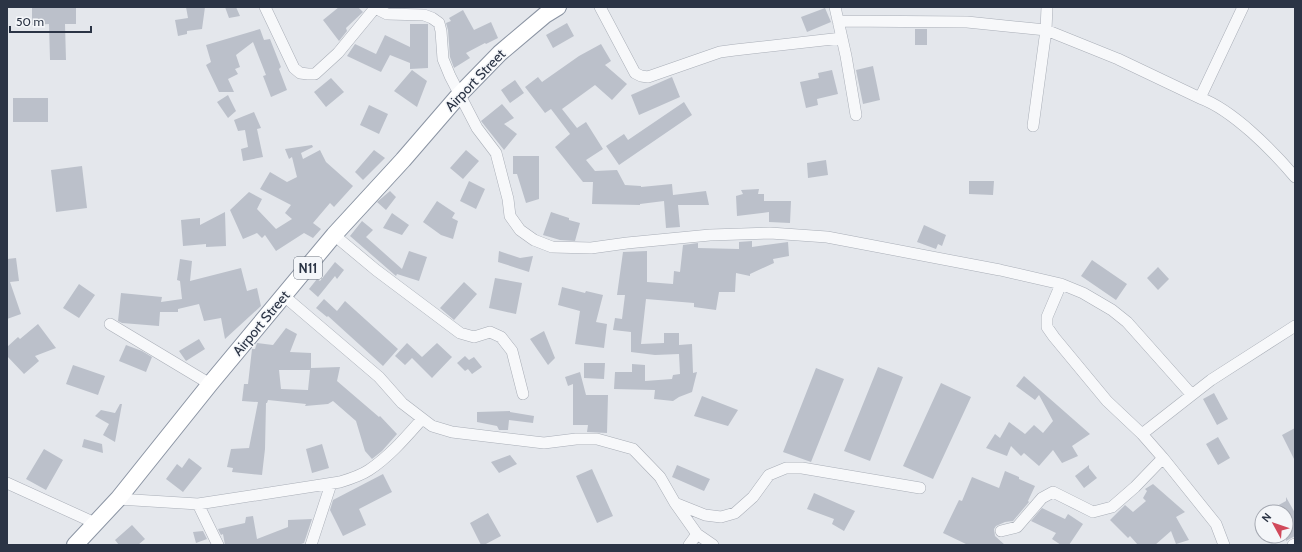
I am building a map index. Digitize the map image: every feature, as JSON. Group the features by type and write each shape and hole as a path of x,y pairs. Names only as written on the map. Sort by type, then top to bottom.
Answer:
{"highway":[{"name":"Airport Street","path":"75,545 118,499 210,384 334,235 403,160 460,94 500,53 548,10"}],"street":[{"path":"265,7 294,68 300,73 308,74 315,74 338,53 375,8 387,14 424,15 439,23 442,31 443,59 450,76 477,128 496,153 508,199 510,216 520,230 534,240 552,247 591,248 710,235 770,234 827,237 1000,270 1061,284 1083,293 1112,310 1127,322 1192,395"},
{"path":"600,7 635,73 640,76 648,77 720,52 842,38"},
{"path":"835,7 856,115"},
{"path":"1033,126 1046,30 1047,7"},
{"path":"1200,98 1243,7"},
{"path":"838,21 967,22 1046,30 1118,59 1211,102 1237,121 1274,153 1295,177"},
{"path":"334,235 376,270 460,333 474,338 490,332 501,337 512,351 523,394"},
{"path":"1061,284 1046,316 1047,327 1107,401 1142,434 1163,458 1216,524 1224,545"},
{"path":"284,296 379,377 402,403 432,426 452,432 544,443 576,439 597,439 633,449 660,477 675,503 697,534 713,545"},
{"path":"110,324 210,384"},
{"path":"1142,434 1211,380 1295,326"},
{"path":"118,499 198,504 331,484 357,476 369,470 393,451 422,419"},
{"path":"1001,531 1017,527 1042,498 1054,492 1093,512 1112,507 1135,487 1163,458"},
{"path":"675,503 705,515 721,517 735,514 753,497 769,475 786,468 802,468 920,488"},
{"path":"7,482 95,523"},
{"path":"311,545 331,484"},
{"path":"198,504 218,545"},
{"path":"689,545 697,534"}],"building":[{"path":"32,7 76,7 76,24 65,24 66,60 50,60 49,24 32,25"},
{"path":"186,7 205,7 202,29 187,31 187,34 178,36 175,20 188,18"},
{"path":"225,7 236,7 240,16 229,18"},
{"path":"339,7 358,7 363,12 346,28 347,31 339,41 323,20"},
{"path":"825,8 831,22 807,32 801,17"},
{"path":"463,10 474,30 491,22 498,38 466,53 470,58 454,68 450,57 446,23 451,21 449,18"},
{"path":"567,23 574,36 553,48 546,35"},
{"path":"410,24 428,24 428,68 410,69 410,63 390,55 381,72 347,56 355,44 376,54 385,35 410,47"},
{"path":"260,29 264,40 270,39 281,67 279,69 287,90 271,97 263,76 266,75 253,42 236,55 240,67 235,69 238,74 228,79 234,92 219,92 206,65 211,62 206,45"},
{"path":"915,29 927,29 927,45 915,45"},
{"path":"601,44 611,61 605,65 627,84 612,100 595,85 562,109 577,128 586,122 603,149 586,160 595,171 617,170 625,185 641,187 672,184 673,195 706,191 709,205 678,205 680,227 666,228 664,201 640,205 592,204 593,182 583,182 555,147 570,134 551,109 545,113 525,87 538,77 542,82 579,56"},
{"path":"873,66 880,100 863,104 856,70"},
{"path":"412,70 427,81 417,107 394,91"},
{"path":"832,70 838,94 817,99 818,105 806,108 800,82 819,78 818,73"},
{"path":"672,77 680,97 639,115 631,95"},
{"path":"331,78 344,92 326,107 314,92"},
{"path":"515,80 524,93 510,103 501,90"},
{"path":"228,95 236,111 228,118 217,102"},
{"path":"13,98 48,98 48,122 13,122"},
{"path":"684,102 692,115 619,165 606,146 624,134 628,140"},
{"path":"502,104 514,118 504,124 517,134 504,150 481,121"},
{"path":"369,105 388,114 379,134 360,125"},
{"path":"254,112 261,128 257,129 263,157 243,161 241,149 248,147 245,130 238,131 234,120"},
{"path":"312,145 313,147 301,153 303,159 320,150 326,162 353,186 334,207 330,203 313,223 321,229 313,238 304,233 276,251 265,235 262,238 257,233 243,239 230,210 249,192 262,199 257,209 276,229 292,219 285,213 291,205 260,189 270,172 287,182 297,177 292,157 289,159 285,149"},
{"path":"374,150 385,158 363,180 355,172"},
{"path":"466,150 479,161 463,179 450,168"},
{"path":"513,156 539,156 539,199 526,203 517,174 513,174"},
{"path":"826,160 828,175 808,178 807,163"},
{"path":"82,166 87,208 56,212 51,170"},
{"path":"469,181 485,189 476,209 460,201"},
{"path":"969,181 994,181 993,195 969,194"},
{"path":"759,189 758,194 764,194 764,201 791,201 790,223 769,222 769,212 737,216 736,196 743,194 741,190"},
{"path":"390,191 396,197 386,210 377,202"},
{"path":"437,201 455,213 452,218 458,221 453,239 441,235 423,222"},
{"path":"225,212 226,246 206,247 206,244 183,246 181,220 200,218 200,225"},
{"path":"551,212 580,223 575,241 560,240 543,235"},
{"path":"392,213 409,225 402,235 383,228"},
{"path":"362,221 373,230 366,237 402,269 409,251 427,257 419,281 397,274 396,276 350,236"},
{"path":"924,225 946,235 942,246 938,244 936,249 917,242"},
{"path":"752,241 752,247 788,242 789,256 773,259 774,263 750,274 750,276 736,273 735,292 719,292 716,310 694,307 694,303 646,299 641,344 664,343 664,333 679,333 679,345 692,344 693,373 697,372 692,392 673,401 654,399 655,390 614,389 615,372 632,372 632,364 645,365 645,381 672,379 673,375 680,374 679,354 655,355 631,352 631,332 613,330 615,318 622,319 625,295 617,295 623,252 647,251 647,282 673,284 674,271 680,272 683,245 698,243 698,248 739,249 739,242"},
{"path":"499,251 520,258 533,256 529,272 498,262"},
{"path":"16,258 19,281 10,282 21,314 7,319 7,259"},
{"path":"180,259 192,261 190,281 241,268 247,291 257,288 261,306 225,339 221,318 204,321 199,304 178,309 178,312 160,312 159,326 122,323 118,321 121,293 162,297 161,302 182,299 180,281 177,280"},
{"path":"1092,260 1127,284 1116,300 1081,276"},
{"path":"335,262 344,270 337,279 335,276 318,297 309,289 317,279 320,281"},
{"path":"1158,267 1169,279 1158,290 1147,278"},
{"path":"495,278 522,283 516,314 489,308"},
{"path":"464,282 477,294 454,320 440,308"},
{"path":"79,284 95,295 79,318 63,308"},
{"path":"562,287 585,293 586,291 603,295 596,322 607,324 604,348 575,344 580,311 558,305"},
{"path":"324,299 337,311 345,301 398,349 383,366 328,316 327,317 316,308"},
{"path":"38,324 56,348 35,356 39,361 24,374 7,356 7,347 18,337 20,339"},
{"path":"286,328 297,334 290,352 311,353 311,368 340,367 337,381 379,417 380,416 397,434 382,451 372,459 365,451 356,421 333,401 328,404 305,406 306,404 268,400 266,403 265,449 262,475 232,472 233,468 227,467 231,449 249,448 258,402 242,401 244,384 248,384 252,349 255,349 257,343 273,345","holes":["279,370 310,370 308,390 281,389"]},
{"path":"544,331 555,358 548,365 530,339"},
{"path":"199,339 205,349 186,361 179,351"},
{"path":"407,343 422,357 437,343 452,357 432,378 412,358 405,365 395,356"},
{"path":"126,345 142,351 152,357 146,372 119,361"},
{"path":"465,356 469,360 474,357 482,367 472,374 468,369 465,371 457,363"},
{"path":"584,363 605,363 604,379 584,378"},
{"path":"73,365 105,376 98,395 66,384"},
{"path":"878,367 903,377 870,461 844,451"},
{"path":"816,368 844,379 811,462 783,452"},
{"path":"580,372 586,395 608,395 607,433 587,432 588,425 573,425 573,384 568,386 565,377"},
{"path":"1024,376 1090,434 1072,446 1078,456 1062,463 1053,450 1039,466 1024,453 1021,456 1011,446 1007,456 986,448 995,434 1000,438 1009,422 1025,434 1034,425 1043,433 1053,421 1039,395 1035,400 1016,386"},
{"path":"941,383 971,397 933,479 903,466"},
{"path":"1214,393 1228,419 1217,425 1203,399"},
{"path":"702,396 738,410 728,426 694,416"},
{"path":"120,404 122,404 115,442 103,435 109,424 95,416 101,410 115,413"},
{"path":"510,411 534,416 533,423 509,420 508,430 499,430 497,426 477,422 477,412"},
{"path":"1295,428 1295,461 1282,435"},
{"path":"1218,437 1230,458 1218,465 1206,444"},
{"path":"84,439 102,444 103,453 82,447"},
{"path":"322,444 329,468 312,473 306,449"},
{"path":"44,449 63,460 46,490 26,479"},
{"path":"510,455 517,464 499,473 491,462"},
{"path":"189,458 202,468 183,492 166,479 177,464 182,468"},
{"path":"677,465 710,479 704,491 672,477"},
{"path":"1089,465 1089,468 1097,478 1084,488 1075,476"},
{"path":"592,469 613,516 597,523 576,476"},
{"path":"1005,471 1035,486 1028,501 1029,502 1013,521 1005,522 996,526 994,529 995,536 1005,545 968,545 943,533 959,500 962,501 972,477 999,488"},
{"path":"383,474 392,492 359,509 366,525 343,536 330,510 333,500"},
{"path":"1153,484 1185,512 1176,517 1189,540 1176,544 1171,531 1155,545 1138,545 1130,536 1128,538 1110,520 1125,505 1133,512 1146,501 1143,498 1147,491 1145,489"},
{"path":"814,493 855,511 844,531 832,524 834,519 807,509"},
{"path":"1286,497 1290,504 1281,504 1286,501"},
{"path":"1042,508 1065,519 1068,514 1083,524 1069,545 1061,545 1052,539 1056,533 1031,521"},
{"path":"1294,511 1295,513 1294,537"},
{"path":"488,513 501,536 484,545 481,545 470,523"},
{"path":"253,516 257,539 288,527 288,520 312,519 304,543 298,545 225,545 223,534 221,535 218,529 245,523 246,517"},
{"path":"132,525 145,539 138,545 119,545 115,540"},
{"path":"203,531 207,539 196,543 193,532"}]}
